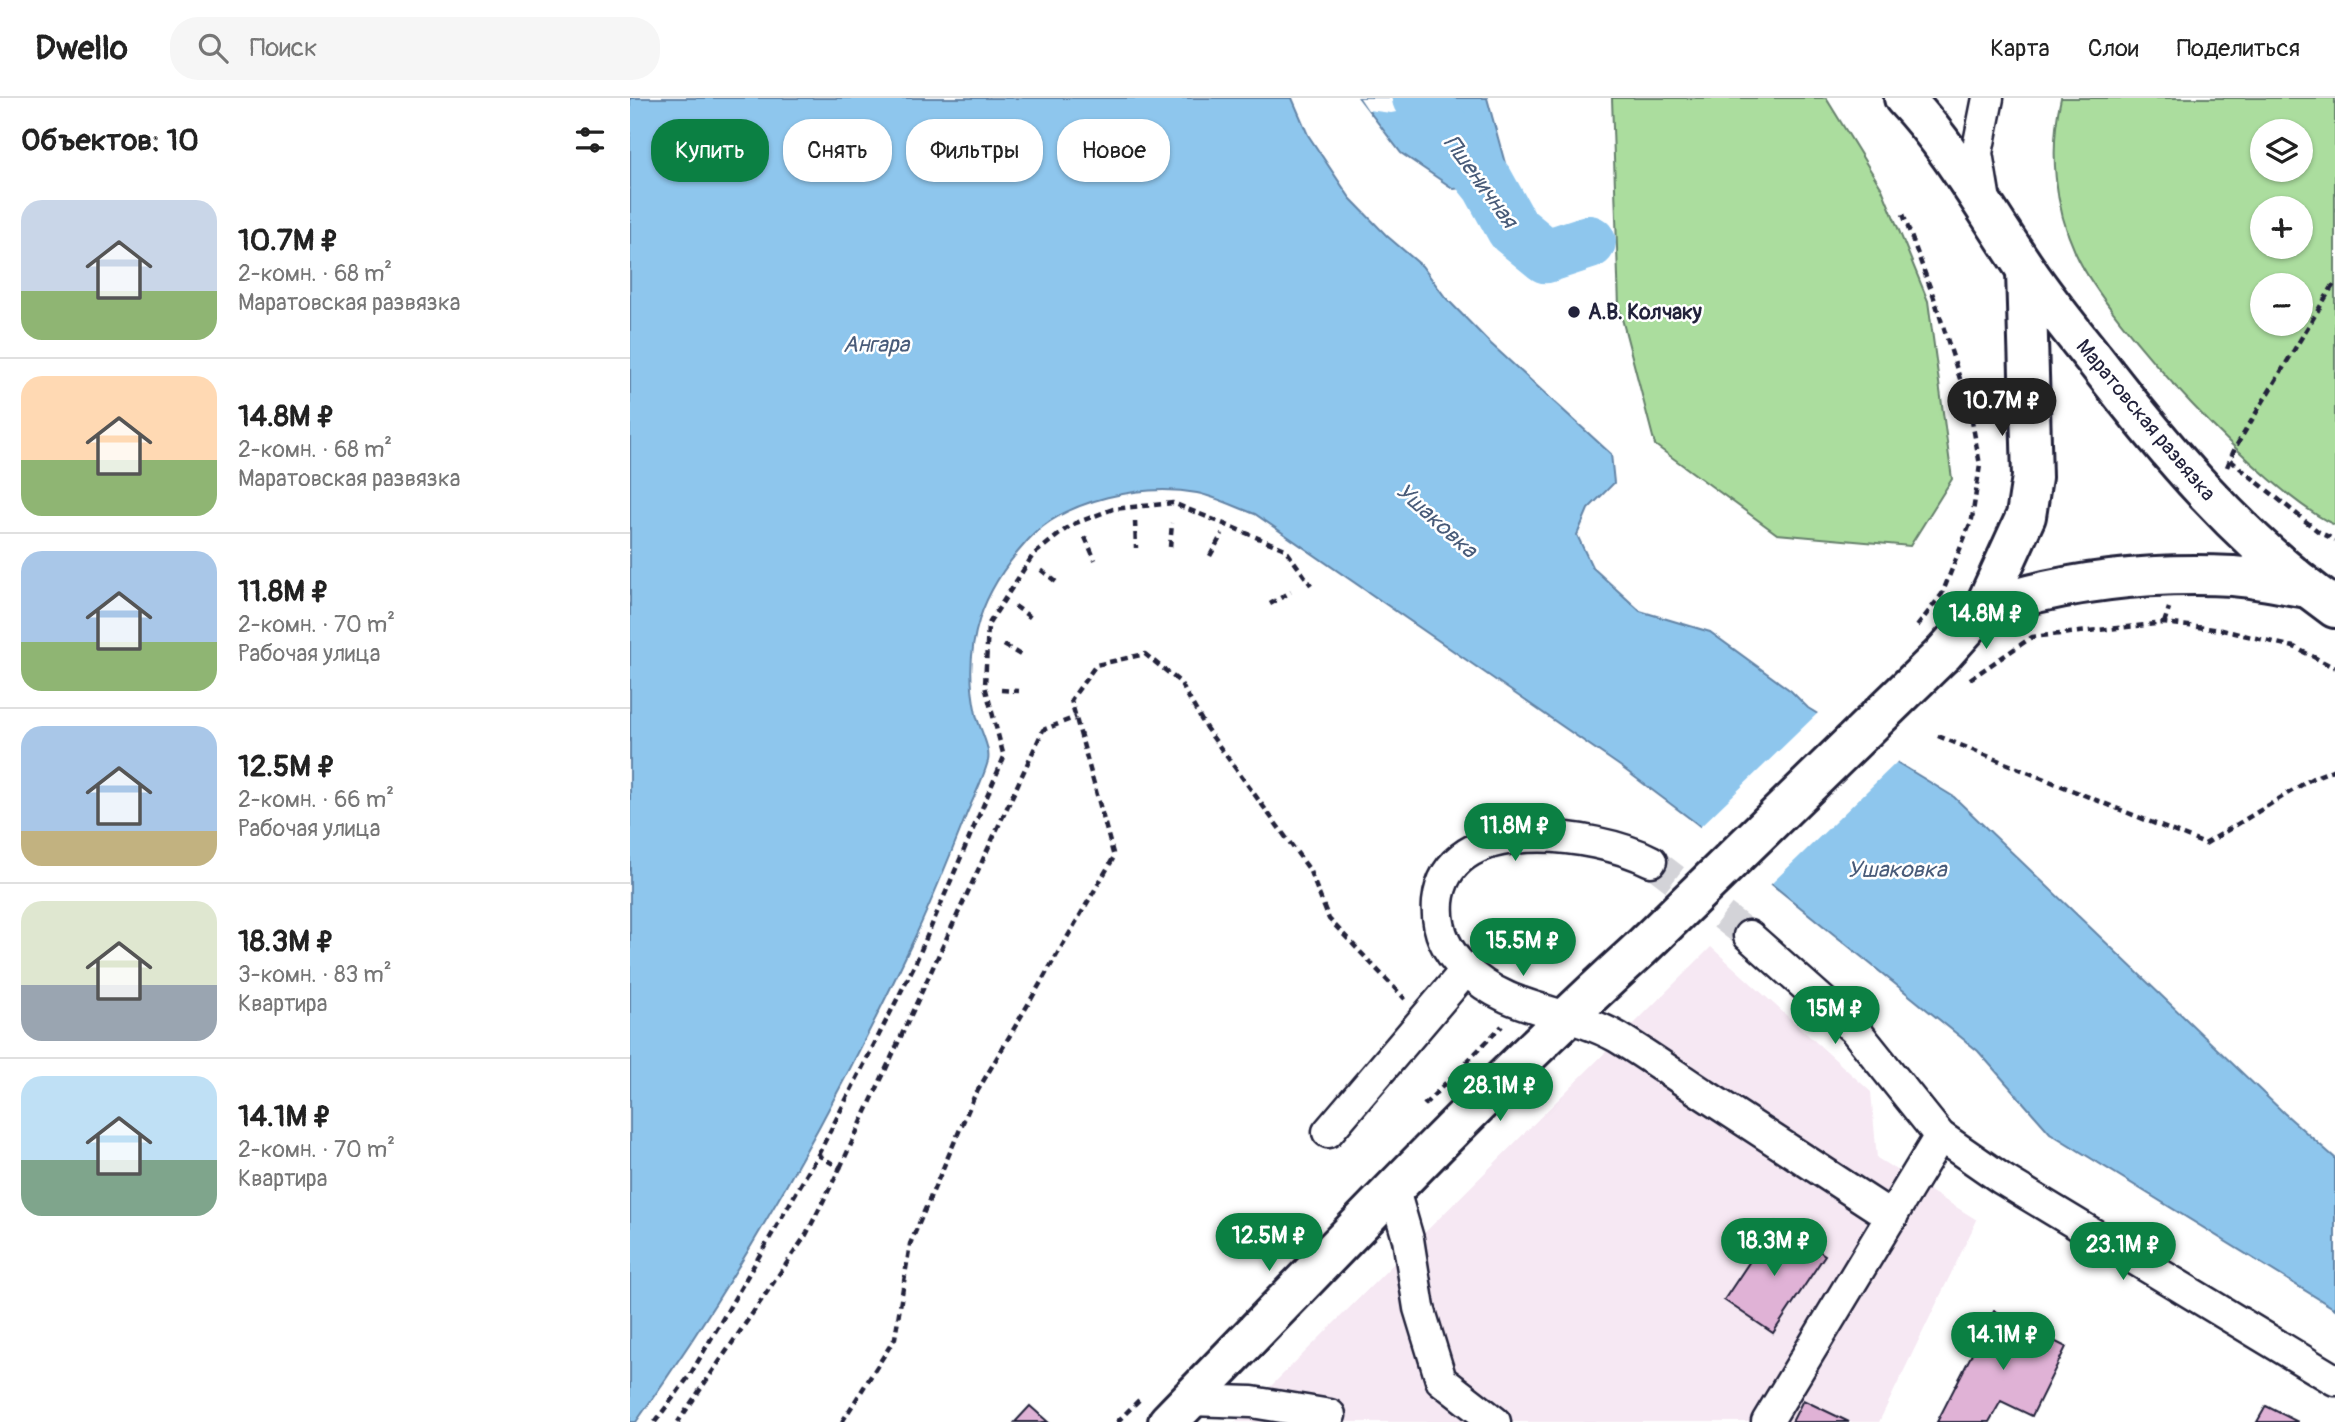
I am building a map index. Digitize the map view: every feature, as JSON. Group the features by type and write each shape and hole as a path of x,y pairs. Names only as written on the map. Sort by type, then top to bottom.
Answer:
{"main road":[{"name":"Маратовская развязка","path":"1904,98 1944,147 1986,206 2026,271 2160,443 2212,501 2321,598"},
{"path":"1984,608 2021,532 2029,496 2031,426 2026,271"},
{"path":"1179,1411 1393,1187 1565,1017 1639,950 1929,641 1984,608 2077,584 2132,577 2235,576 2321,598"}],"street":[{"path":"1986,206 1977,153 1988,98"},
{"path":"1651,861 1619,849 1578,840 1518,838 1479,846 1461,856 1448,872 1439,892 1440,931 1446,946 1465,970 1497,994 1524,1006 1565,1017 1615,1036 1892,1217"},
{"path":"1749,936 1855,1030 1940,1136 2002,1179 2335,1380"},
{"path":"1328,1132 1465,970"},
{"path":"1767,1422 1940,1136"},
{"path":"1393,1187 1408,1238 1419,1308 1441,1380 1495,1422"},
{"path":"1179,1411 1252,1402 1330,1415"}],"path":[{"path":"1903,215 1934,298 1969,410 1980,465 1972,519 1942,594 1929,641"},
{"path":"2212,501 2230,460 2335,282"},
{"path":"2230,460 2319,532 2335,540"},
{"path":"655,1422 690,1375 818,1155 915,964 1004,757 985,686 988,625 1032,555 1071,525 1113,509 1173,503 1285,549 1311,585"},
{"path":"1135,521 1136,548"},
{"path":"1170,547 1172,523"},
{"path":"1210,556 1222,534"},
{"path":"1085,537 1095,560"},
{"path":"1041,570 1059,584"},
{"path":"2164,624 2180,576"},
{"path":"1270,604 1291,592"},
{"path":"1015,606 1034,620"},
{"path":"1970,679 2032,637 2164,624 2222,630 2294,647 2335,668"},
{"path":"1004,645 1022,656"},
{"path":"842,1422 895,1338 910,1244 974,1097 1114,857 1071,700 1096,665 1145,654 1180,682 1206,728 1309,869 1329,919 1424,1019"},
{"path":"1001,690 1019,691"},
{"path":"678,1422 806,1235 1043,730 1076,717"},
{"path":"1938,736 2205,844 2313,778 2335,769"},
{"path":"818,1155 839,1168"}],"shaded area":[{"path":"1711,947 1871,1092 1877,1158 1977,1220 1879,1422 1235,1422"}],"green space":[{"path":"1612,98 1826,98 1882,189 1928,301 1952,479 1910,546 1777,534 1655,445 1619,307"},
{"path":"2061,98 2335,98 2335,525 2306,508 2270,480 2231,444 2154,362 2093,284 2076,254 2063,217 2056,177 2055,137"}],"water":[{"name":"Ангара","path":"630,98 1292,98 1308,135 1350,198 1387,236 1422,266 1445,297 1491,344 1611,454 1614,483 1588,509 1577,535 1592,567 1640,611 1710,632 1791,691 1808,708 1954,797 2284,1113 2335,1158 2335,1309 2050,1133 1978,1051 1696,823 1620,766 1255,514 1197,493 1154,490 1131,493 1085,504 1045,525 1029,539 999,578 979,620 971,665 976,714 986,744 988,761 928,908 884,1002 820,1126 751,1247 636,1422 630,1422"},
{"path":"1359,98 1487,98 1506,167 1488,184 1454,189 1401,153"}],"pier":[{"path":"1360,98 1418,98 1413,109 1391,113 1368,110"},
{"path":"1820,711 1899,760 1768,887 1698,829"}],"building":[{"path":"1776,1222 1825,1255 1773,1333 1724,1300"},
{"path":"1994,1311 2066,1347 2032,1416 2001,1401 1989,1422 1937,1422"},
{"path":"1803,1400 1849,1422 1792,1422"},
{"path":"1030,1406 1048,1422 1015,1422"},
{"path":"2266,1406 2298,1422 2257,1422"}],"waterway":[{"name":"Пшеничная","path":"1419,98 1488,184 1513,229 1546,256 1589,242"}],"tunnel":[{"path":"1651,861 1749,936"}],"place":[{"name":"А.В. Колчаку","path":"1574,312"}],"water label":[{"name":"Ушаковка","path":"1437,520"},
{"name":"Ушаковка","path":"1897,869"}]}
